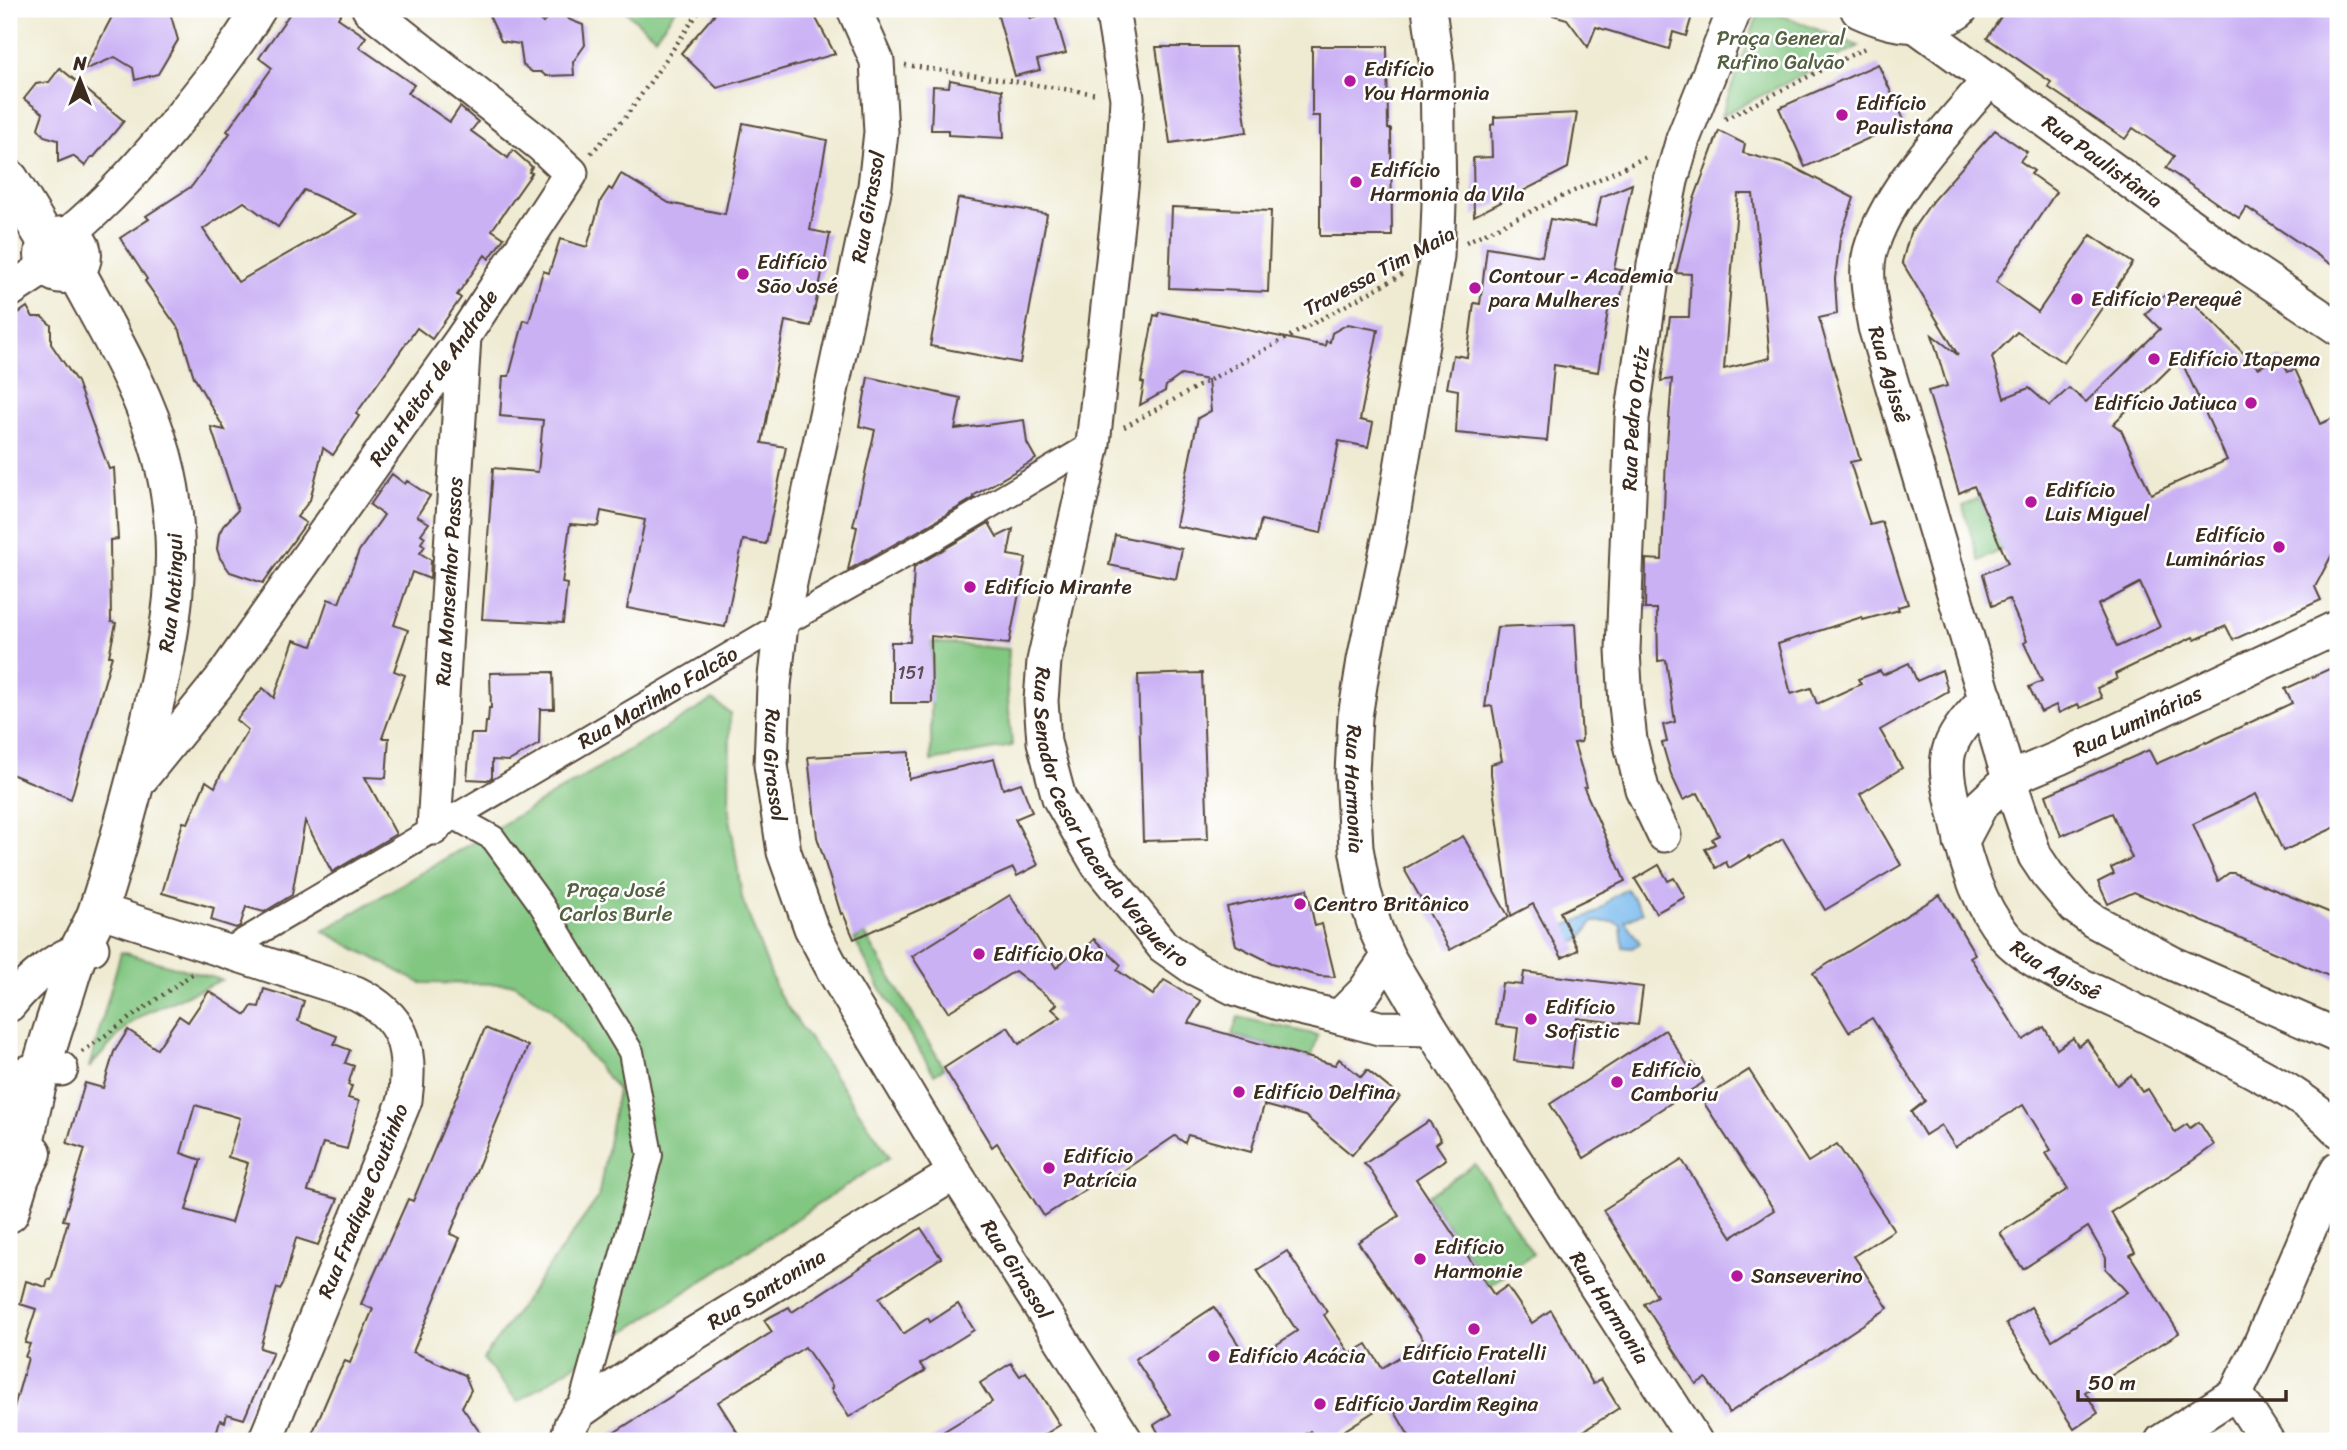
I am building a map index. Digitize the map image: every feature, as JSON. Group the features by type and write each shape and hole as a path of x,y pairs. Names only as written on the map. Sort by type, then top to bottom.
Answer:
{"street":[{"path":"9,290 64,254 223,64 259,9"},
{"path":"369,9 541,145 571,173"},
{"name":"Rua Girassol","path":"854,9 877,61 881,132 875,186 781,625 774,685 771,765 784,852 811,928 836,975 955,1173 1126,1441"},
{"name":"Rua Senador Cesar Lacerda Vergueiro","path":"1112,9 1127,98 1123,169 1093,444 1044,662 1041,701 1044,742 1059,798 1098,865 1163,946 1194,968 1234,988 1278,1003 1379,1028 1431,1030"},
{"name":"Rua Harmonia","path":"1429,9 1437,67 1437,256 1390,539 1364,660 1355,728 1352,773 1356,848 1364,892 1388,957 1431,1030 1695,1441"},
{"name":"Rua Pedro Ortiz","path":"1664,835 1642,789 1630,740 1625,691 1624,623 1632,418 1660,231 1683,139 1735,9"},
{"name":"Rua Paulistânia","path":"1860,9 1891,22 1913,24 2249,268 2338,328"},
{"path":"1913,24 1928,22 1958,9"},
{"name":"Rua Agissê","path":"1989,80 1899,191 1882,221 1870,254 1868,288 1875,327 2009,779 2035,856 2059,891 2094,921 2174,964 2338,1036"},
{"name":"Rua Heitor de Andrade","path":"134,788 220,681 464,336 571,173"},
{"name":"Rua Natingui","path":"9,179 64,254 144,403 162,455 176,536 175,592 158,690 134,788 91,933 29,1111 24,1132 20,1177 9,1213"},
{"name":"Rua Monsenhor Passos","path":"443,822 464,336"},
{"name":"Rua Marinho Falcão","path":"225,952 1093,444"},
{"name":"Rua Luminárias","path":"1961,843 1980,805 2009,779 2084,747 2338,627"},
{"name":"Rua Agissê","path":"1986,698 1961,725 1952,740 1947,755 1947,779 1961,843 1976,886 2003,935 2015,947 2084,987 2269,1079 2326,1117 2338,1130"},
{"path":"443,822 493,838 541,904 631,1052 650,1156 573,1427"},
{"path":"9,1005 44,971 91,933"},
{"name":"Rua Fradique Coutinho","path":"91,933 225,952 325,981 376,1002 393,1019 404,1039 409,1073 405,1100 265,1441"},
{"path":"1339,1017 1364,992 1388,957"},
{"path":"2162,1441 2236,1393 2267,1330 2326,1190 2338,1169"},
{"name":"Rua Santonina","path":"573,1427 663,1353 955,1173"},
{"path":"2236,1393 2267,1441"}],"path":[{"path":"571,173 625,118 701,9"},
{"name":"Travessa Tim Maia","path":"1093,444 1437,256 1683,139 1913,24"},
{"path":"877,61 1127,98"},
{"path":"43,1071 225,952"}],"green space":[{"path":"623,9 676,9 655,37"},
{"name":"Praça General Rufino Galvão","path":"1760,9 1766,9 1859,46 1721,116"},
{"path":"1979,498 2003,549 1979,561 1963,506"},
{"path":"931,642 1009,649 1007,687 1012,746 931,761"},
{"name":"Praça José Carlos Burle","path":"713,700 730,713 729,811 742,898 778,993 890,1157 518,1402 483,1359 598,1198 618,1090 551,1009 514,984 420,983 323,931"},
{"path":"865,934 944,1068 934,1074 879,986 854,939"},
{"path":"121,952 222,980 148,1012 127,1026 89,1068"},
{"path":"1238,1017 1318,1035 1311,1058 1232,1035"},
{"path":"1475,1164 1533,1254 1488,1286 1428,1196"}],"water":[{"path":"1627,889 1643,912 1625,921 1640,943 1632,948 1623,947 1621,925 1614,922 1593,922 1579,941 1569,943 1557,929 1598,912 1612,897"}],"building":[{"path":"116,9 169,9 178,40 158,74 135,80 133,68 115,57 84,70"},
{"path":"293,9 344,9 338,18 366,37 359,47 414,85 408,93 450,122 460,107 478,122 471,131 508,158 513,150 532,167 529,172 532,173 492,230 504,238 489,259 485,255 457,295 461,298 432,339 417,328 356,414 359,416 333,455 323,448 310,500 297,517 306,523 263,583 230,572 220,558 217,549 219,534 238,510 211,427 225,430 194,377 180,331 145,281 147,279 120,238 149,219 146,216 192,186 272,68 259,58","holes":["304,190 357,214 238,282 203,229 244,202 278,227"]},
{"path":"486,9 527,9 543,23 553,9 557,9 570,20 583,25 585,45 573,62 574,75 546,76 541,72 532,72 523,65 520,44 501,41"},
{"path":"719,9 811,9 835,54 717,88 681,53"},
{"path":"996,9 1029,9 1030,19 1054,12 1066,53 1037,60 1040,70 1015,76"},
{"path":"1554,9 1694,9 1686,36 1673,32 1669,49 1596,27 1588,47 1567,19 1553,15"},
{"path":"2006,9 2338,9 2338,269 2246,207 2239,218 2218,204 2166,168 2174,156 2133,128 2125,139 2048,87 2051,82 1987,38"},
{"path":"1312,46 1387,46 1392,236 1320,236 1320,116 1312,116"},
{"path":"1156,47 1235,47 1247,132 1170,143"},
{"name":"Edifício Paulistana","path":"1878,64 1905,122 1805,167 1779,108"},
{"path":"60,68 124,121 85,166 73,156 58,162 58,140 44,136 38,128 43,113 24,99 36,84 49,82"},
{"path":"950,80 1002,90 1004,138 948,135 948,130 931,130 933,86 949,87"},
{"path":"1577,113 1568,168 1474,216 1473,158 1492,157 1491,125 1494,124 1494,117"},
{"path":"743,123 827,140 810,230 830,234 811,326 785,321 762,443 786,447 766,544 743,540 725,627 627,608 645,520 601,511 598,526 570,524 562,583 567,584 563,623 482,619 493,468 538,472 543,420 500,416 503,376 509,376 524,320 529,322 543,271 549,273 560,239 587,247 601,200 609,188 612,190 621,174 669,203 725,214"},
{"path":"1995,130 2027,152 2020,161 2034,171 2031,174 2056,192 1996,282 2038,312 2091,235 2133,263 2064,363 2017,332 1992,357 2004,398 2029,388 2050,406 2069,388 2086,402 2160,329 2145,314 2166,294 2181,308 2190,299 2258,368 2281,357 2288,372 2295,369 2320,424 2338,416 2338,543 2315,587 2321,600 2233,640 2226,626 2195,640 2193,637 2115,674 2117,679 2097,688 2102,698 2080,708 2078,704 2059,713 2056,705 2041,712 2029,687 2042,681 2024,643 2027,641 2009,599 1992,606 1983,574 2008,563 1974,486 1959,493 1928,391 1947,386 1932,335 1958,355 1902,262 1910,233 1933,200","holes":["2180,358 2227,460 2151,494 2121,430 2113,424","2140,583 2160,627 2117,647 2098,605"]},
{"path":"1719,131 1745,144 1743,153 1789,165 1854,198 1840,238 1835,279 1837,314 1819,318 1860,460 1850,462 1870,525 1882,522 1908,604 1898,607 1899,610 1863,620 1862,617 1778,644 1791,694 1811,688 1817,704 1861,684 1858,679 1880,671 1883,675 1909,663 1917,681 1942,670 1948,691 1880,730 1902,768 1860,794 1901,865 1825,910 1783,839 1729,868 1726,862 1716,868 1705,849 1715,844 1712,839 1719,835 1698,793 1683,800 1671,774 1662,743 1667,742 1663,725 1675,722 1666,660 1658,661 1657,609 1645,609 1646,559 1662,560 1672,379 1661,381 1670,317 1689,317 1691,274 1676,273 1693,202","holes":["1738,194 1753,194 1770,358 1724,369"]},
{"path":"1632,184 1614,269 1626,271 1619,307 1609,305 1598,372 1554,365 1547,441 1456,433 1458,390 1447,388 1453,355 1467,357 1474,303 1480,304 1487,247 1542,256 1550,219 1595,226 1601,197"},
{"path":"958,198 1047,214 1020,363 930,346"},
{"path":"1172,207 1271,211 1268,292 1169,288"},
{"path":"27,307 33,317 42,317 51,325 51,344 77,382 109,469 114,468 118,539 110,540 111,622 116,623 109,656 112,656 71,799 9,773 9,320"},
{"path":"1159,312 1325,346 1326,341 1330,342 1332,333 1348,324 1378,330 1360,420 1373,423 1368,447 1339,441 1321,533 1261,520 1256,542 1176,526 1198,418 1211,411 1208,380 1181,375 1166,386 1165,391 1140,405 1144,383 1141,382 1154,315 1158,316"},
{"path":"868,377 961,398 955,429 1024,420 1027,443 1036,459 927,526 848,570 857,527 853,526 875,430 859,426"},
{"path":"392,474 405,484 407,481 430,496 417,516 429,523 421,534 425,537 421,543 425,546 420,553 431,560 430,579 412,572 394,625 408,630 394,671 405,675 382,738 389,738 386,778 365,777 396,834 332,872 305,821 292,895 264,912 246,907 240,926 236,928 211,920 214,908 162,893 183,822 188,823 206,781 215,787 248,730 236,720 263,688 274,698 294,640 312,646 328,599 339,603 359,551 384,515 370,505"},
{"path":"989,523 997,537 1013,529 1008,555 1026,558 1009,644 931,636 932,703 891,703 891,642 910,642 914,567"},
{"path":"1115,535 1182,549 1176,579 1109,565"},
{"path":"1575,624 1582,739 1581,742 1574,743 1587,787 1584,788 1625,881 1560,912 1578,950 1562,958 1533,904 1511,916 1491,774 1491,764 1502,761 1492,706 1485,707 1497,627"},
{"path":"2338,665 2338,826 2283,851 2256,794 2193,824 2218,881 2229,873 2234,873 2338,916 2338,980 2134,892 2108,904 2098,882 2114,874 2111,868 2132,858 2112,813 2061,836 2046,795 2149,750 2156,764 2206,743 2292,703 2285,689"},
{"path":"553,672 554,709 540,709 539,744 509,761 492,760 492,778 467,779 471,734 485,734 488,722 491,708 490,673"},
{"path":"1202,673 1208,839 1143,841 1138,675"},
{"path":"909,752 909,779 994,759 1003,789 1021,783 1032,812 1015,819 1038,865 1017,876 1013,868 854,939 843,913 841,914 817,837 808,757"},
{"path":"1463,836 1509,917 1450,950 1404,869"},
{"path":"1659,865 1668,881 1674,878 1685,897 1656,913 1635,879"},
{"path":"1307,889 1315,926 1322,924 1335,977 1319,976 1272,963 1236,945 1227,907"},
{"path":"1010,895 1056,968 1071,954 1075,959 1094,939 1121,965 1117,970 1153,995 1164,980 1201,1001 1188,1023 1335,1065 1339,1059 1361,1077 1367,1070 1400,1097 1352,1155 1305,1116 1264,1105 1251,1152 1188,1135 1185,1143 1175,1136 1102,1185 1099,1181 1044,1216 997,1143 992,1147 944,1068 1008,1027 1019,1044 1061,1017 1052,1009 1057,1004 1015,971 948,1012 912,956"},
{"path":"1940,895 1975,954 1970,957 2023,1040 2044,1027 2057,1049 2073,1038 2078,1046 2087,1040 2117,1085 2131,1075 2142,1092 2148,1089 2175,1132 2187,1124 2190,1128 2199,1122 2214,1145 2111,1212 2135,1252 2130,1255 2179,1333 2085,1392 2098,1413 2074,1429 2006,1324 2031,1307 2052,1340 2127,1292 2106,1269 2106,1258 2088,1227 2023,1269 2000,1233 2068,1189 2046,1153 2051,1150 2023,1105 1955,1147 1941,1125 1925,1135 1911,1112 1925,1101 1872,1018 1849,1032 1813,973"},
{"name":"Edifício Sofistic","path":"1524,972 1643,987 1638,1025 1577,1018 1571,1068 1514,1061 1518,1028 1496,1025 1502,983 1522,985"},
{"path":"264,989 304,1001 298,1021 337,1036 334,1044 350,1050 345,1063 354,1066 348,1085 352,1086 348,1098 359,1101 347,1149 323,1143 308,1191 338,1199 318,1245 296,1238 284,1282 280,1289 277,1288 260,1348 273,1352 244,1419 227,1414 225,1422 220,1420 214,1441 9,1441 9,1425 28,1358 25,1357 30,1344 25,1343 36,1309 20,1304 26,1281 46,1287 48,1279 51,1280 68,1221 63,1220 85,1149 67,1143 85,1083 103,1088 114,1052 128,1030 157,1049 179,1016 188,1022 209,991 246,1015 252,1006 259,1007","holes":["195,1105 240,1118 228,1157 248,1163 231,1223 186,1210 201,1160 181,1153"]},
{"path":"485,1028 528,1046 450,1234 460,1238 413,1352 465,1375 471,1390 462,1407 486,1441 309,1441 337,1376 345,1361 350,1363 373,1309 361,1304 408,1199 413,1201"},
{"path":"1665,1030 1688,1066 1693,1063 1704,1082 1584,1158 1550,1104"},
{"path":"1749,1070 1808,1162 1837,1144 1894,1230 1854,1256 1888,1308 1729,1413 1706,1378 1696,1384 1644,1304 1657,1296 1603,1210 1682,1160 1732,1237 1774,1210 1702,1100"},
{"path":"1429,1121 1441,1140 1436,1144 1446,1159 1416,1179 1494,1295 1507,1286 1532,1323 1551,1310 1593,1384 1601,1379 1619,1408 1568,1441 1412,1441 1389,1402 1328,1441 1317,1441 1310,1431 1293,1441 1163,1441 1154,1425 1171,1414 1135,1359 1214,1307 1250,1362 1297,1331 1257,1270 1287,1251 1327,1312 1324,1315 1350,1354 1367,1344 1382,1368 1424,1341 1358,1242 1399,1216 1364,1164"},
{"path":"921,1228 941,1258 879,1298 903,1334 928,1318 930,1322 958,1304 974,1330 920,1364 925,1371 849,1417 831,1389 833,1387 805,1347 718,1402 743,1441 601,1441 772,1332 764,1320 789,1307 792,1312"},
{"path":"1011,1363 1020,1376 1026,1372 1060,1425 1034,1441 928,1441 992,1402 980,1383"}],"place":[{"name":"Edifício You Harmonia","path":"1350,81"},
{"name":"Edifício Paulistana","path":"1842,115"},
{"name":"Edifício Harmonia da Vila","path":"1356,182"},
{"name":"Edifício São José","path":"743,274"},
{"name":"Contour - Academia para Mulheres","path":"1475,288"},
{"name":"Edifício Perequê","path":"2077,299"},
{"name":"Edifício Itapema","path":"2154,359"},
{"name":"Edifício Jatiuca","path":"2251,403"},
{"name":"Edifício Luis Miguel","path":"2031,502"},
{"name":"Edifício Luminárias","path":"2279,547"},
{"name":"Edifício Mirante","path":"970,587"},
{"name":"Centro Britânico","path":"1300,904"},
{"name":"Edifício Oka","path":"979,954"},
{"name":"Edifício Sofistic","path":"1531,1019"},
{"name":"Edifício Camboriu","path":"1617,1082"},
{"name":"Edifício Delfina","path":"1239,1092"},
{"name":"Edifício Patrícia","path":"1049,1168"},
{"name":"Edifício Harmonie","path":"1420,1259"},
{"name":"Sanseverino","path":"1737,1276"},
{"name":"Edifício Fratelli Catellani","path":"1474,1329"},
{"name":"Edifício Acácia","path":"1214,1356"},
{"name":"Edifício Jardim Regina","path":"1320,1404"}]}
